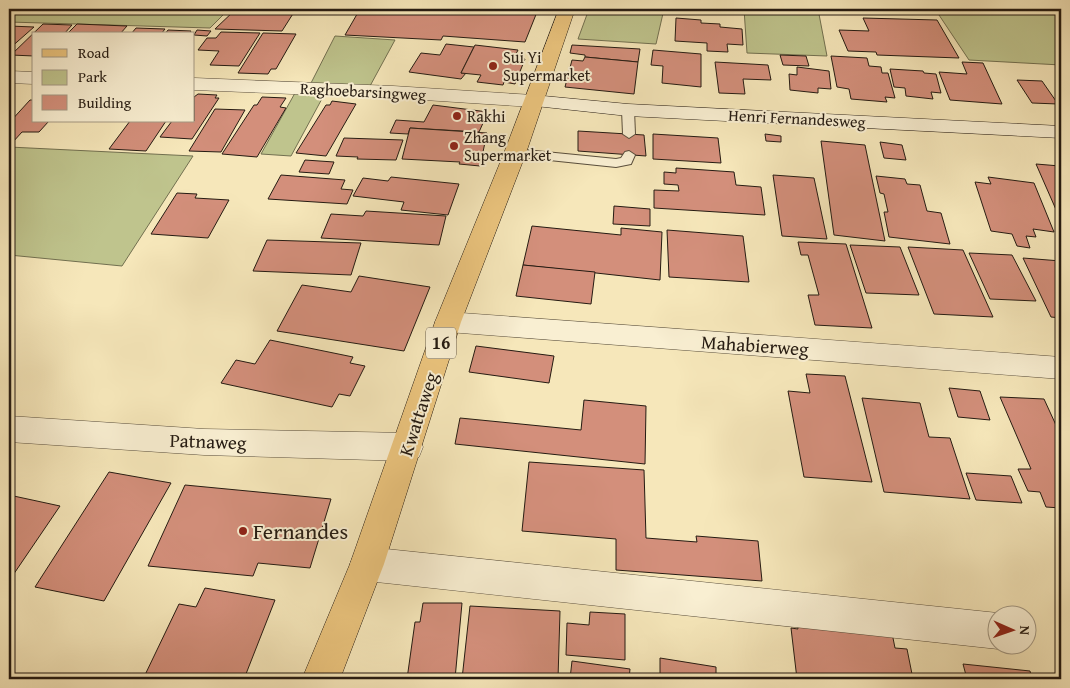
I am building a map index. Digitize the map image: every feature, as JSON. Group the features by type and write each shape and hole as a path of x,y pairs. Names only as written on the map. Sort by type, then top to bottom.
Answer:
{"main road":[{"name":"Kwattaweg","path":"321,679 367,564 408,447 448,322 515,153 567,9"}],"street":[{"path":"9,77 32,78"},
{"name":"Raghoebarsingweg","path":"195,84 393,92 533,101"},
{"name":"Henri Fernandesweg","path":"533,101 628,110 1061,132"},
{"name":"Mahabierweg","path":"448,322 1061,368"},
{"name":"Patnaweg","path":"9,429 204,442 408,447"},
{"path":"367,564 988,630"}],"lane":[{"path":"628,110 629,134"},
{"path":"515,153 616,163 626,161 629,155"}],"green space":[{"path":"9,9 229,9 210,28 9,22"},
{"path":"589,9 664,9 656,44 578,39"},
{"path":"744,9 818,9 827,56 747,53"},
{"path":"935,9 1059,9 1061,14 1061,65 969,60"},
{"path":"335,36 395,40 370,86 310,85"},
{"path":"295,93 324,95 291,156 261,154"},
{"path":"9,147 193,156 122,266 9,255"}],"building":[{"path":"236,9 296,9 282,31 215,29"},
{"path":"360,9 492,9 537,12 525,42 443,36 441,40 345,35"},
{"path":"676,18 701,20 701,23 720,24 720,27 742,29 743,45 727,44 728,52 707,51 707,43 675,41"},
{"path":"863,18 937,20 959,58 877,55 876,52 848,51 839,30 869,31"},
{"path":"43,24 72,25 66,32 35,32"},
{"path":"77,24 127,26 122,32 69,32"},
{"path":"9,26 34,27 9,49"},
{"path":"136,28 165,29 163,32 133,32"},
{"path":"168,30 191,31 190,32 166,32"},
{"path":"197,30 211,31 207,36 195,35"},
{"path":"221,32 260,33 239,66 210,65 219,51 198,50 207,38 216,38"},
{"path":"263,33 296,34 276,69 271,69 268,74 238,73"},
{"path":"32,35 32,56 11,55"},
{"path":"446,44 474,47 461,73 466,73 461,79 409,72 421,53 440,55"},
{"name":"Sui Yi Supermarket","path":"475,45 518,50 514,58 525,59 515,84 504,82 503,85 477,82 481,75 461,73"},
{"path":"572,45 640,49 638,62 585,57 585,55 570,53"},
{"path":"653,50 701,54 701,87 662,83 663,66 651,65"},
{"path":"780,55 806,56 809,66 783,65"},
{"path":"831,56 867,58 869,66 881,67 882,73 888,73 895,98 885,97 887,102 851,99 849,89 837,87"},
{"path":"585,57 638,62 634,94 565,87 572,60 583,61"},
{"path":"715,62 768,65 771,80 743,79 745,94 719,93"},
{"path":"962,62 983,63 1002,104 950,100 939,72 967,74"},
{"path":"797,67 829,71 831,89 818,88 818,93 790,90 789,74 797,75"},
{"path":"890,69 923,71 924,73 936,74 941,93 931,92 933,99 906,96 905,88 894,87"},
{"path":"1017,80 1042,81 1058,104 1032,103"},
{"path":"198,94 217,95 215,98 219,98 192,139 160,137 171,122 195,122 195,96"},
{"path":"262,97 286,98 280,107 286,108 257,157 222,154 254,105 257,105"},
{"path":"30,100 32,100 32,122 48,122 39,132 22,132 12,143 9,143 9,123"},
{"path":"332,101 356,104 326,156 296,153 326,105 330,105"},
{"name":"Rakhi","path":"433,105 488,112 479,132 410,128 408,134 390,133 396,120 424,122"},
{"path":"215,109 245,110 221,152 189,151"},
{"path":"129,122 165,122 146,151 109,149"},
{"path":"410,128 487,133 480,166 459,164 460,162 402,159"},
{"path":"578,131 644,135 646,156 578,151"},
{"path":"653,134 718,138 721,163 653,159"},
{"path":"765,134 781,136 781,142 766,141"},
{"path":"344,138 403,140 396,160 357,159 358,157 336,156"},
{"path":"821,141 865,145 885,241 834,235"},
{"path":"880,142 902,145 906,160 884,158"},
{"path":"305,160 334,162 329,174 299,172"},
{"path":"1036,164 1060,166 1061,221"},
{"path":"676,168 734,172 736,185 761,187 765,215 654,208 654,190 679,191 678,185 664,184 664,172 676,173"},
{"path":"281,175 345,180 341,189 353,190 347,204 268,199"},
{"path":"773,175 814,178 827,239 782,236"},
{"path":"876,176 905,179 907,184 920,185 927,211 941,213 950,244 889,237 884,212 888,212 884,194 880,193"},
{"path":"391,177 459,184 448,215 401,210 404,202 353,196 363,178 388,181"},
{"path":"988,177 1034,183 1054,232 1033,229 1036,237 1026,236 1030,248 1017,246 1012,234 991,231 975,182 991,184"},
{"path":"177,193 197,194 195,198 229,200 208,238 151,234"},
{"path":"614,206 650,209 650,226 613,224"},
{"path":"366,211 446,216 439,245 321,238 331,214 363,216"},
{"path":"532,226 621,235 621,228 662,232 660,280 523,265"},
{"path":"667,230 743,236 749,282 669,277"},
{"path":"267,240 361,243 351,275 253,271"},
{"path":"798,242 846,244 872,328 815,325 808,295 819,295 808,255 801,255"},
{"path":"850,245 900,247 919,295 866,293"},
{"path":"908,247 963,250 993,317 934,314"},
{"path":"969,253 1012,255 1036,301 990,299"},
{"path":"1023,258 1061,261 1061,318 1051,317"},
{"path":"523,265 595,272 591,304 516,296"},
{"path":"359,276 430,287 404,351 277,331 302,285 351,292"},
{"path":"270,340 353,357 350,363 365,366 350,396 339,394 332,407 221,383 236,360 255,364"},
{"path":"476,346 554,356 549,383 469,372"},
{"path":"806,374 845,376 872,482 804,477 788,391 810,393"},
{"path":"949,388 980,391 990,420 958,417"},
{"path":"1000,397 1044,399 1061,436 1061,508 1046,507 1040,492 1028,491 1018,469 1031,469"},
{"path":"862,398 920,403 929,437 950,438 970,499 884,492"},
{"path":"584,400 646,406 645,464 455,444 460,418 581,430"},
{"path":"529,462 644,470 646,538 697,542 696,536 758,541 762,581 616,570 616,539 522,531"},
{"path":"109,472 171,483 104,601 35,587"},
{"path":"966,473 1011,476 1022,503 976,500"},
{"name":"Fernandes","path":"185,485 331,499 310,568 258,563 253,576 148,566"},
{"path":"9,495 60,506 9,581"},
{"path":"205,588 275,600 244,679 155,679 144,677 179,604 196,607"},
{"path":"423,603 462,603 455,679 407,679 415,622 420,622"},
{"path":"470,606 560,611 558,679 462,679"},
{"path":"590,612 625,614 625,660 566,655 567,623 589,625"},
{"path":"796,618 891,628 895,648 907,649 913,679 797,679 791,628 798,629"},
{"path":"660,658 716,667 716,679 660,679"},
{"path":"572,661 630,669 629,679 570,679"},
{"path":"963,664 1030,671 1032,679 967,679"}],"place":[{"name":"Sui Yi Supermarket","path":"493,66"},
{"name":"Rakhi","path":"457,116"},
{"name":"Zhang Supermarket","path":"454,146"},
{"name":"Fernandes","path":"243,531"}]}
